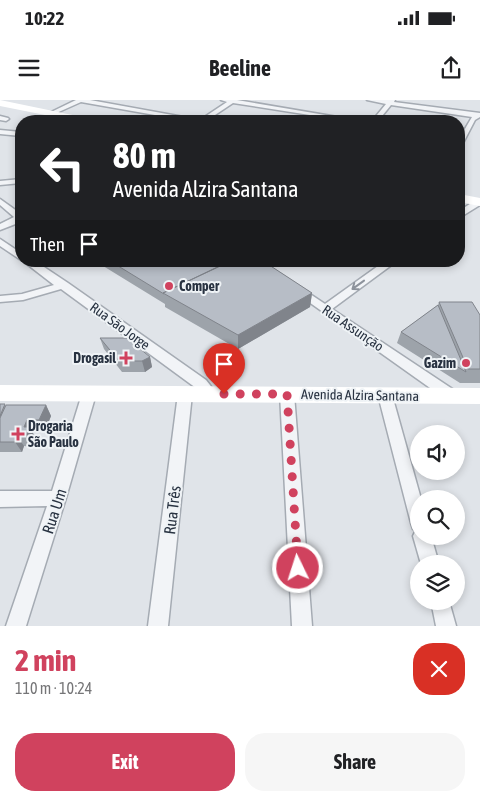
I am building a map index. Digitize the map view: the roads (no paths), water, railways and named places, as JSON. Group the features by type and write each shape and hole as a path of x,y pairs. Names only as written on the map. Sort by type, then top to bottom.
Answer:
{"main road":[{"path":"0,103 55,115"},
{"path":"465,199 479,202"},
{"name":"Avenida Alzira Santana","path":"0,393 480,396"}],"street":[{"path":"50,114 80,100 164,115"},
{"path":"224,100 320,115"},
{"path":"370,100 391,101 479,115"},
{"path":"211,115 233,101"},
{"path":"380,115 391,101"},
{"path":"465,130 472,119 479,115"},
{"path":"0,133 15,134"},
{"path":"0,183 15,182"},
{"path":"0,201 15,214"},
{"path":"465,212 479,202"},
{"path":"0,227 15,221"},
{"path":"0,242 15,253"},
{"name":"Rua São Jorge","path":"37,267 201,384 210,394"},
{"path":"325,309 384,267"},
{"name":"Rua Assunção","path":"287,283 452,396"},
{"path":"0,299 23,297 64,286"},
{"name":"Rua Um","path":"16,626 58,498 89,394"},
{"name":"Rua Três","path":"158,626 186,394"},
{"path":"287,394 302,626"},
{"path":"384,395 410,490"},
{"path":"0,499 58,498"},
{"path":"442,610 446,626"}],"place":[{"name":"Comper","path":"169,286"},
{"name":"Drogasil","path":"126,358"},
{"name":"Gazim","path":"466,363"},
{"name":"Drogaria São Paulo","path":"18,434"}]}
